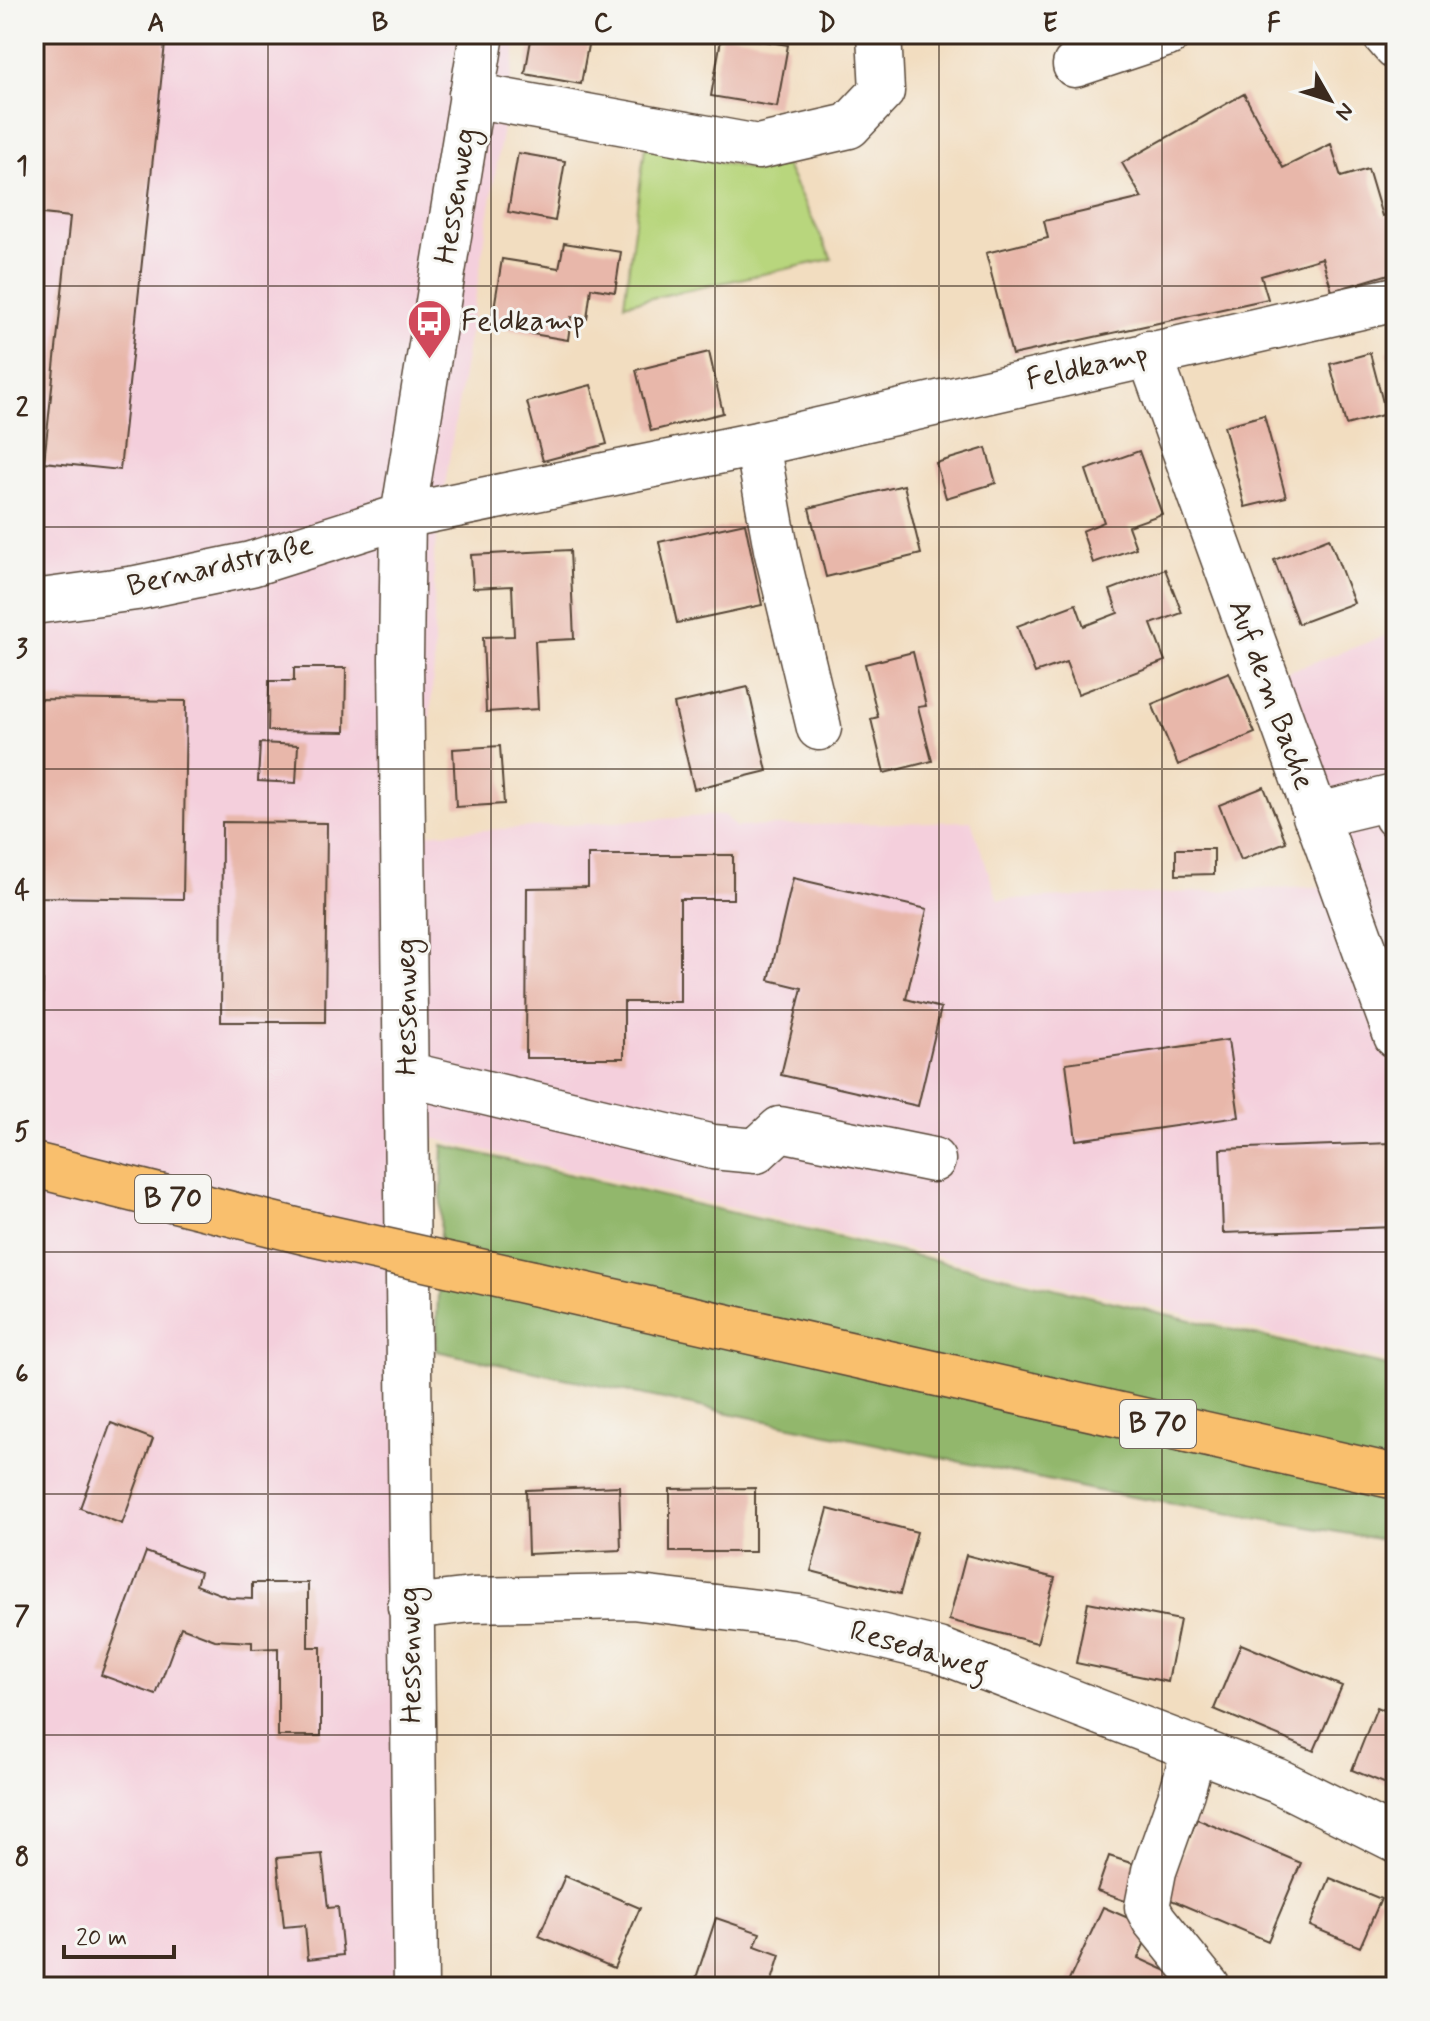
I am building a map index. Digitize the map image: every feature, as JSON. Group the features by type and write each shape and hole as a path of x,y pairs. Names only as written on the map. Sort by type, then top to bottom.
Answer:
{"main road":[{"name":"B 70","path":"34,1165 312,1234 1396,1477"}],"street":[{"name":"Hessenweg","path":"416,1987 401,659 403,516 482,34"},
{"path":"471,95 758,147 849,126 882,91 879,34"},
{"path":"1075,65 1168,34"},
{"path":"1384,34 1396,48"},
{"name":"Feldkamp","path":"403,516 757,444 1396,299"},
{"name":"Auf dem Bache","path":"1149,353 1394,1026"},
{"path":"757,444 776,549 819,728"},
{"name":"Bernardstraße","path":"34,602 136,588 251,564 403,516"},
{"path":"1315,816 1390,798 1396,816"},
{"path":"406,1074 713,1147 756,1151 780,1129 933,1160"},
{"name":"Resedaweg","path":"410,1607 472,1600 632,1597 799,1617 938,1650 1278,1781 1396,1840"},
{"path":"1194,1749 1154,1871 1147,1907 1208,1987"}],"shaded area":[{"path":"34,34 518,34 434,553 434,665 422,834 725,815 735,827 971,821 998,900 1336,886 1262,681 1396,632 1396,1363 432,1138 421,1360 428,1987 34,1987"}],"green space":[{"path":"645,147 760,171 785,164 832,259 624,304"},
{"path":"443,1145 1396,1368 1396,1542 1103,1492 436,1351"}],"building":[{"path":"34,34 166,34 120,470 44,462 70,217 34,213"},
{"path":"532,34 590,34 581,84 525,74"},
{"path":"722,34 788,45 777,107 711,96"},
{"path":"1244,94 1283,168 1331,144 1341,177 1368,169 1382,216 1396,212 1396,272 1332,291 1322,258 1261,276 1268,299 1012,355 986,253 1048,238 1044,221 1142,198 1122,163"},
{"path":"518,153 565,161 555,221 508,212"},
{"path":"564,243 621,252 615,292 591,288 587,319 571,317 568,340 491,327 502,259 559,268"},
{"path":"1396,350 1396,382 1395,383 1387,352"},
{"path":"709,352 723,413 651,431 636,370"},
{"path":"1370,353 1386,414 1346,425 1330,364"},
{"path":"591,385 607,444 543,461 527,402"},
{"path":"1264,415 1286,497 1245,507 1224,426"},
{"path":"986,448 996,483 946,498 936,463"},
{"path":"1139,451 1162,514 1128,526 1136,548 1093,563 1082,531 1104,522 1086,470"},
{"path":"904,485 921,554 826,577 809,508"},
{"path":"745,523 762,605 677,623 659,542"},
{"path":"1329,538 1354,603 1298,624 1274,560"},
{"path":"570,550 574,639 535,641 538,709 486,712 483,637 514,636 512,586 473,588 471,555"},
{"path":"1165,569 1182,613 1151,624 1165,661 1078,694 1066,662 1035,673 1017,626 1076,604 1084,626 1118,613 1110,590"},
{"path":"913,652 926,706 918,707 932,761 884,773 871,719 878,717 865,664"},
{"path":"294,668 346,668 345,732 268,731 269,681 294,681"},
{"path":"1229,672 1255,733 1178,765 1152,704"},
{"path":"748,687 767,771 694,789 674,704"},
{"path":"39,699 186,701 183,899 36,897"},
{"path":"260,743 298,745 296,783 258,781"},
{"path":"500,746 504,804 456,807 453,749"},
{"path":"1264,787 1286,842 1241,860 1219,805"},
{"path":"222,822 327,823 325,1022 221,1022"},
{"path":"1176,849 1214,849 1214,874 1176,875"},
{"path":"588,855 733,855 733,899 680,899 680,1002 624,1002 624,1058 526,1058 527,888 588,887"},
{"path":"793,878 927,909 906,999 941,1008 918,1106 781,1075 802,988 769,980"},
{"path":"34,981 43,981 42,1022 34,1022"},
{"path":"1228,1040 1239,1117 1076,1140 1066,1063"},
{"path":"1392,1143 1394,1227 1223,1233 1220,1149"},
{"path":"111,1423 153,1439 122,1524 80,1508"},
{"path":"619,1486 621,1550 528,1554 526,1490"},
{"path":"755,1488 755,1552 670,1552 670,1489"},
{"path":"828,1509 917,1532 900,1594 811,1571"},
{"path":"146,1552 200,1572 196,1585 230,1598 252,1599 252,1583 308,1583 308,1647 321,1647 321,1736 278,1736 278,1648 252,1649 252,1642 215,1640 181,1627 156,1695 101,1675"},
{"path":"966,1555 1055,1578 1037,1643 949,1620"},
{"path":"1088,1602 1180,1620 1168,1682 1076,1663"},
{"path":"1241,1644 1342,1686 1314,1751 1214,1709"},
{"path":"1377,1707 1396,1715 1396,1788 1352,1770"},
{"path":"1197,1819 1301,1863 1268,1941 1164,1897"},
{"path":"322,1854 328,1908 338,1907 343,1955 308,1959 305,1925 284,1927 277,1858"},
{"path":"1109,1856 1140,1866 1128,1902 1097,1891"},
{"path":"565,1876 640,1908 614,1968 539,1936"},
{"path":"1330,1878 1381,1899 1360,1947 1310,1926"},
{"path":"1103,1907 1151,1928 1138,1958 1202,1987 1066,1987"},
{"path":"716,1918 760,1933 755,1946 780,1955 770,1987 693,1987"}],"place":[{"name":"Feldkamp","path":"430,360"}]}
